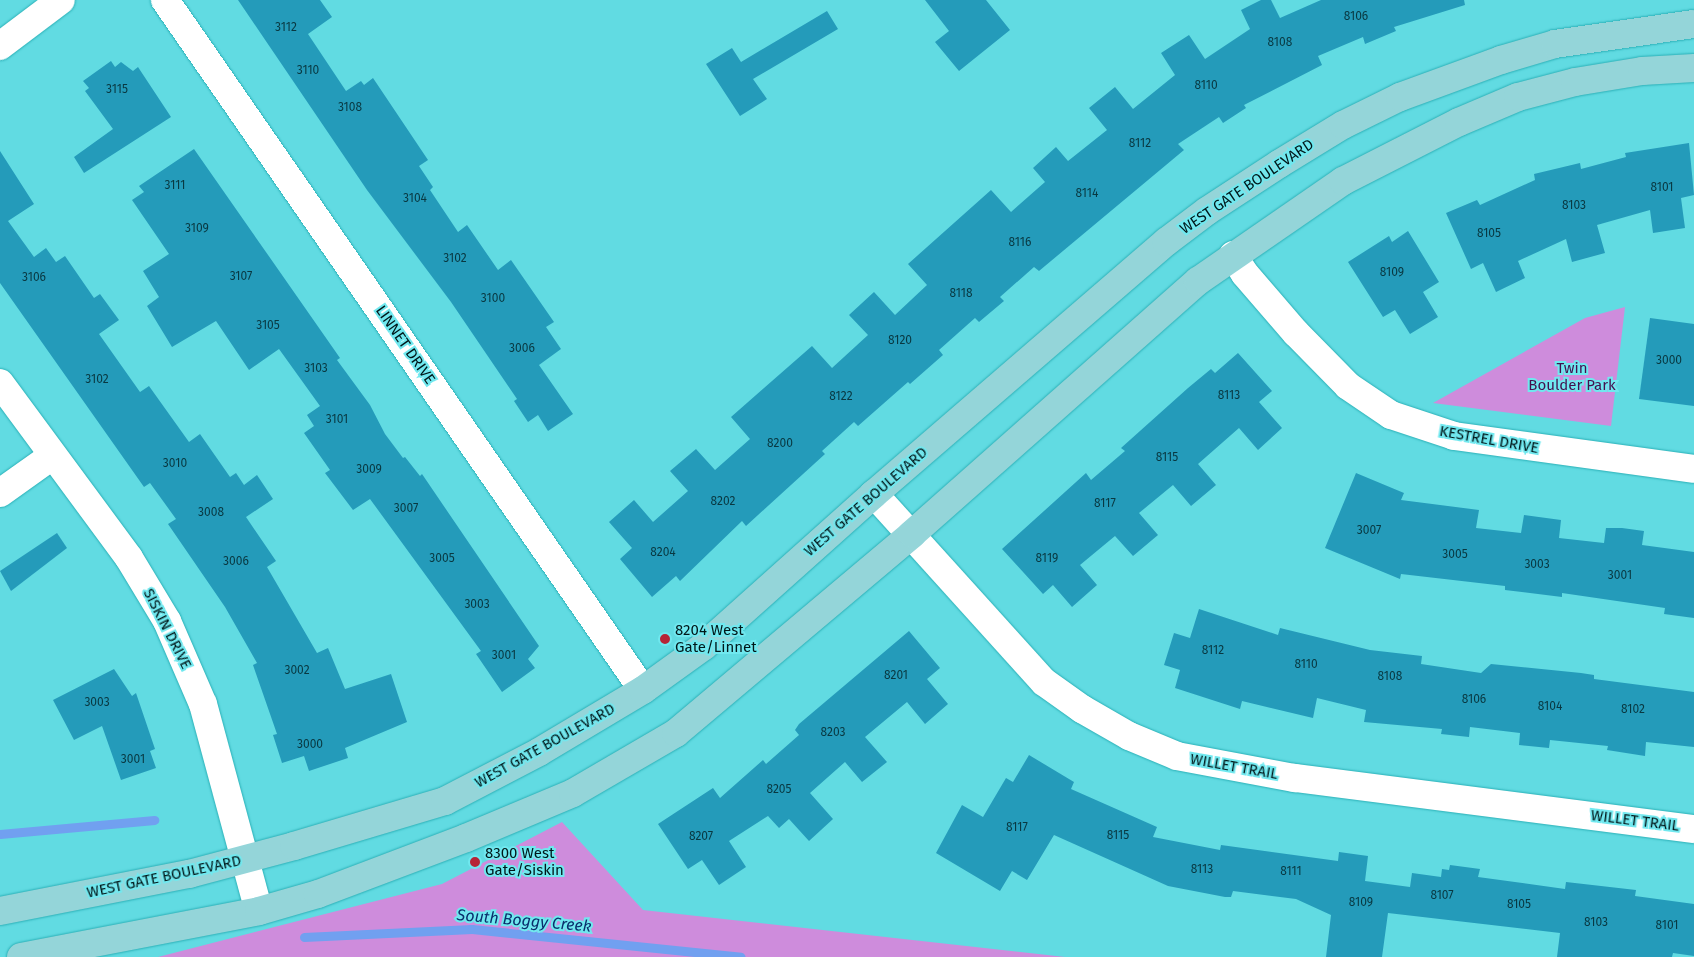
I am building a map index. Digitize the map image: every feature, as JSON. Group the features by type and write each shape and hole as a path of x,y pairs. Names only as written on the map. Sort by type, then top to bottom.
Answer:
{"main road":[{"name":"WEST GATE BOULEVARD","path":"0,911 189,874 445,801 539,752 643,690 704,646 874,494 1166,242 1207,211 1343,125 1400,96 1501,60 1555,44 1694,24"},
{"path":"21,957 259,911 364,877 573,793 676,733 912,534 1198,281 1233,255 1343,181 1459,122 1518,97 1584,80 1642,71 1694,68"}],"street":[{"path":"0,46 61,0"},
{"name":"LINNET DRIVE","path":"165,0 643,690"},
{"name":"KESTREL DRIVE","path":"1233,255 1245,274 1296,333 1348,386 1391,415 1424,428 1463,438 1694,469"},
{"name":"SISKIN DRIVE","path":"0,383 129,558 167,621 203,704 259,911"},
{"path":"0,493 52,456"},
{"name":"WILLET TRAIL","path":"874,494 1044,682 1082,709 1129,736 1177,756 1295,778 1694,829"}],"green space":[{"name":"Twin Boulder Park","path":"1625,307 1611,426 1433,403 1585,318"},
{"path":"562,822 643,910 1065,957 158,957 442,884"}],"building":[{"path":"238,0 320,0 332,17 308,34 346,91 361,81 364,85 373,78 428,160 419,166 433,187 430,190 458,232 467,225 498,270 511,260 554,322 546,327 561,349 539,365 573,414 548,431 538,415 528,422 514,401 517,399 451,302 367,190"},
{"path":"925,0 986,0 1010,30 959,71 935,42 949,31"},
{"path":"1261,0 1271,0 1280,18 1321,0 1464,0 1465,5 1394,27 1396,31 1365,44 1363,37 1318,56 1322,65 1244,105 1246,108 1223,123 1219,117 1178,144 1184,150 1039,271 1034,267 1000,297 1004,301 979,322 975,318 939,350 943,355 910,384 908,382 858,426 854,422 822,451 825,454 746,526 742,521 680,581 676,576 652,597 620,559 632,548 609,522 634,500 653,522 688,491 670,471 696,449 715,470 750,439 731,417 812,346 832,368 868,335 849,315 874,292 895,315 927,285 908,264 991,190 1011,212 1045,182 1033,168 1056,147 1068,161 1107,130 1089,108 1115,87 1133,109 1175,75 1161,53 1189,35 1205,59 1250,29 1241,10"},
{"path":"827,11 838,29 753,79 767,99 740,116 706,64 732,48 741,62"},
{"path":"111,61 115,67 121,62 133,71 138,67 171,117 84,173 74,157 113,129 85,91 89,88 83,81"},
{"path":"1689,143 1694,195 1681,198 1685,228 1653,233 1650,210 1597,225 1605,253 1572,262 1566,239 1518,261 1525,278 1496,292 1483,263 1471,269 1446,213 1477,200 1480,205 1535,180 1534,174 1580,163 1581,169 1626,157 1625,153"},
{"path":"194,149 340,358 337,360 370,405 385,434 403,458 405,457 420,476 422,474 539,646 528,659 535,668 502,692 476,654 481,651 370,499 353,510 325,473 330,470 304,433 314,426 307,415 320,406 279,349 249,370 216,321 172,347 147,306 159,297 143,271 169,254 132,200 144,192 139,186"},
{"path":"0,151 34,204 8,221 34,257 46,248 56,262 65,256 94,298 100,294 119,320 99,334 140,392 149,386 189,442 200,434 230,477 236,473 244,485 257,475 273,499 246,517 276,561 267,567 317,653 328,648 345,689 391,674 407,722 345,748 348,758 309,771 304,756 282,763 273,735 277,734 253,665 257,663 225,607 168,524 176,519 150,483 144,487 0,283"},
{"path":"1408,231 1439,282 1423,292 1438,317 1410,334 1395,310 1383,317 1348,262 1389,236 1392,242"},
{"path":"1650,318 1694,324 1694,406 1639,399"},
{"path":"1238,353 1272,391 1259,402 1282,428 1258,450 1239,428 1198,464 1216,485 1191,506 1173,485 1139,513 1158,535 1133,556 1115,536 1080,565 1097,585 1072,607 1053,585 1043,594 1002,549 1086,473 1091,480 1125,451 1121,448 1188,388 1211,369 1215,373"},
{"path":"1356,473 1404,493 1401,500 1479,510 1476,528 1521,533 1524,515 1561,520 1559,538 1604,543 1606,528 1622,528 1644,531 1642,545 1694,552 1694,618 1664,614 1665,608 1562,593 1562,597 1505,590 1505,586 1401,574 1400,579 1325,548"},
{"path":"57,533 67,548 11,591 0,571"},
{"path":"1199,609 1278,635 1280,628 1370,650 1422,656 1421,664 1481,673 1491,664 1581,673 1594,675 1594,679 1694,692 1694,747 1646,742 1645,756 1607,750 1608,746 1550,740 1549,748 1519,745 1520,733 1470,727 1469,737 1441,734 1442,729 1364,722 1366,710 1317,698 1313,718 1242,701 1240,709 1175,688 1180,670 1164,665 1174,633 1190,638"},
{"path":"909,631 940,668 927,679 948,704 925,724 907,702 865,737 887,762 862,782 845,762 810,793 833,819 809,841 789,819 779,828 768,816 729,841 746,867 719,885 702,860 688,869 658,824 713,788 720,798 763,760 766,764 799,735 795,730 799,724"},
{"path":"114,669 132,696 136,693 155,749 150,751 156,768 121,780 102,726 74,740 53,700"},
{"path":"1029,755 1074,782 1071,789 1157,827 1153,837 1220,850 1221,845 1338,861 1339,852 1368,856 1365,881 1410,887 1412,873 1441,877 1442,869 1449,870 1450,865 1480,869 1478,877 1565,889 1566,882 1636,890 1635,896 1694,904 1694,956 1673,953 1672,957 1557,957 1560,933 1388,913 1382,957 1326,957 1331,915 1296,899 1233,891 1231,897 1225,897 1168,886 1054,835 1027,880 1012,871 1000,891 936,853 962,805 983,817 1006,778 1013,782"}],"waterway":[{"name":"South Boggy Creek","path":"0,834 154,820"},
{"name":"South Boggy Creek","path":"304,937 472,929 741,957"}],"place":[{"name":"8204 West Gate/Linnet","path":"665,639"},
{"name":"8300 West Gate/Siskin","path":"475,862"}]}
